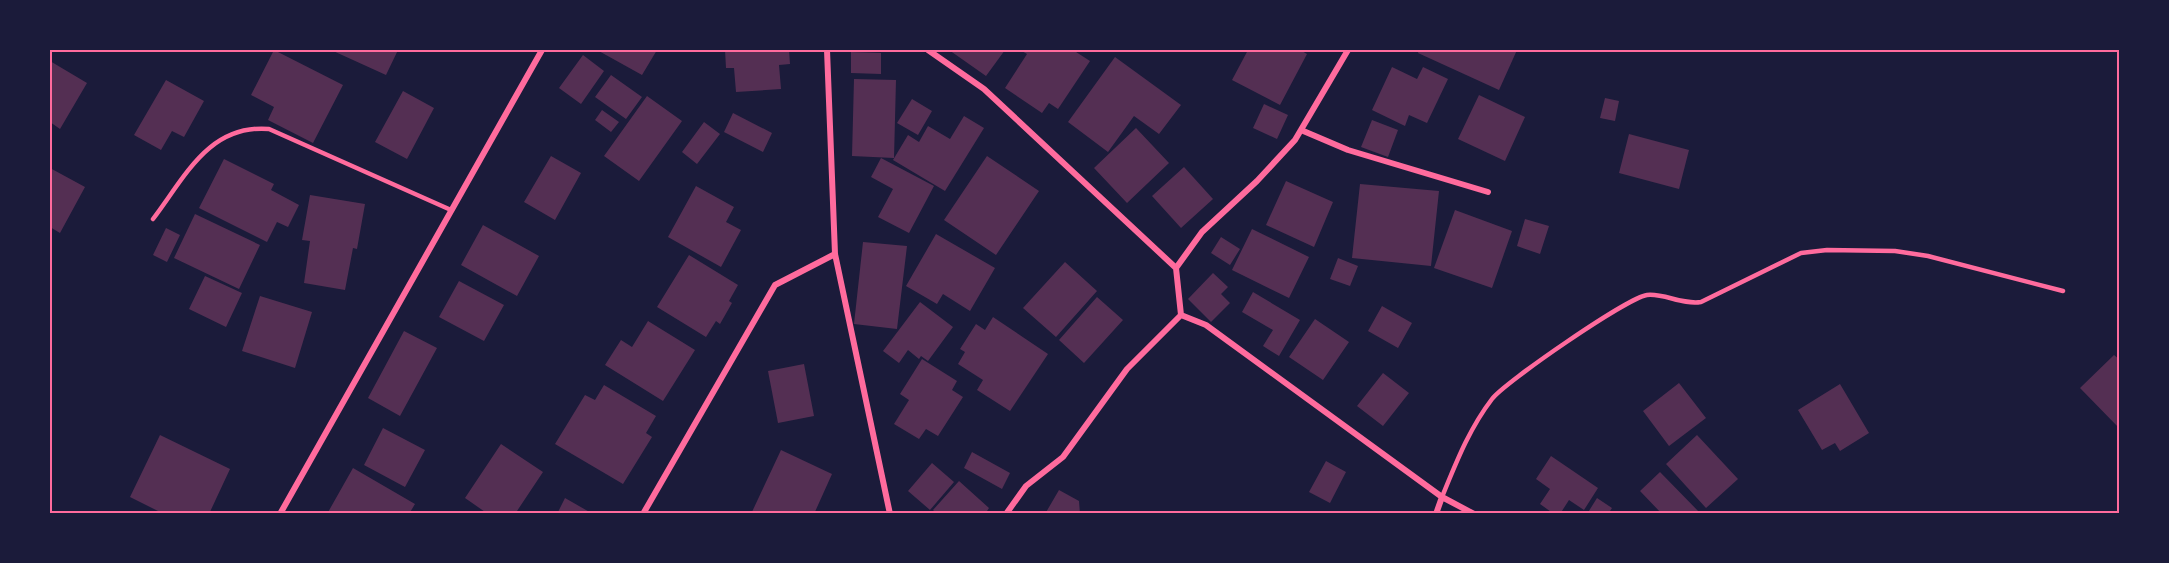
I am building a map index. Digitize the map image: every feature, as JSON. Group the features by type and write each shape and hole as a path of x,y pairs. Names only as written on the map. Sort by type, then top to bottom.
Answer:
{"street":[{"path":"279,513 542,50"},
{"path":"827,50 835,254 890,513"},
{"path":"928,50 984,89 1176,268 1182,315"},
{"path":"1176,268 1202,232 1257,181 1301,130 1348,50"},
{"path":"1301,130 1348,150 1488,192"},
{"path":"644,513 775,285 835,254"},
{"path":"1182,315 1206,325 1442,497 1474,513"},
{"path":"1006,513 1026,486 1063,457 1127,369 1182,315"},
{"path":"1436,513 1442,497"}],"lane":[{"path":"153,219 207,148 221,137 253,128 269,129 451,210"},
{"path":"1442,497 1465,442 1493,397 1575,335 1647,295 1691,304 1701,302 1801,253 1827,250 1895,251 1928,256 2063,291"}],"building":[{"path":"274,50 343,85 313,143 268,120 274,107 251,95"},
{"path":"331,50 398,50 386,75"},
{"path":"597,50 657,50 642,75"},
{"path":"725,50 789,50 790,64 779,65 781,89 736,92 734,68 726,68"},
{"path":"949,50 1005,50 986,76"},
{"path":"1020,50 1073,50 1090,61 1058,109 1049,103 1042,113 1005,88 1027,54"},
{"path":"1248,50 1300,50 1307,54 1280,105 1232,80"},
{"path":"1419,50 1517,50 1499,90 1418,53"},
{"path":"851,52 881,53 881,74 851,73"},
{"path":"583,55 604,71 581,104 559,88"},
{"path":"1115,57 1181,105 1159,134 1134,116 1108,152 1068,122"},
{"path":"50,61 87,83 60,129 50,122"},
{"path":"1392,67 1417,79 1423,67 1448,79 1427,123 1409,115 1405,126 1372,110"},
{"path":"611,75 642,97 626,119 595,97"},
{"path":"854,79 896,80 894,158 852,156"},
{"path":"166,80 204,101 184,137 172,131 161,150 134,135"},
{"path":"403,91 434,108 407,159 375,142"},
{"path":"1479,95 1525,117 1505,161 1458,139"},
{"path":"647,96 682,121 639,181 604,156"},
{"path":"1605,98 1619,101 1615,121 1600,118"},
{"path":"912,99 932,111 918,135 897,123"},
{"path":"1264,104 1288,115 1277,139 1253,128"},
{"path":"602,110 619,122 611,132 595,120"},
{"path":"733,113 772,133 763,152 724,132"},
{"path":"964,116 984,128 945,191 893,160 908,135 919,142 928,126 950,139"},
{"path":"1372,120 1398,130 1388,157 1361,147"},
{"path":"704,122 720,134 697,164 682,152"},
{"path":"1136,128 1169,163 1127,203 1094,168"},
{"path":"1629,134 1689,150 1679,189 1619,173"},
{"path":"551,156 581,173 555,220 524,202"},
{"path":"987,156 1039,191 996,255 944,220"},
{"path":"881,158 934,186 909,233 878,217 893,189 871,177"},
{"path":"224,159 274,184 271,190 299,205 288,227 277,222 267,242 199,208"},
{"path":"1184,167 1213,199 1181,228 1152,196"},
{"path":"50,168 85,187 60,233 50,227"},
{"path":"1286,181 1333,202 1314,247 1266,225"},
{"path":"1360,184 1439,191 1431,266 1352,258"},
{"path":"696,186 734,207 726,222 741,230 721,267 668,237"},
{"path":"310,195 365,204 357,249 353,248 345,290 304,283 310,241 302,240"},
{"path":"1455,210 1512,231 1492,288 1434,268"},
{"path":"195,214 260,245 239,289 174,258"},
{"path":"1525,219 1549,226 1540,254 1517,246"},
{"path":"483,225 539,256 517,296 461,265"},
{"path":"166,228 180,235 167,262 153,255"},
{"path":"1252,229 1309,257 1289,298 1232,270"},
{"path":"936,234 995,268 970,311 943,294 937,304 906,286"},
{"path":"1221,237 1240,249 1230,265 1211,253"},
{"path":"863,242 907,246 897,329 854,324"},
{"path":"689,255 738,285 729,301 732,303 720,324 716,321 706,337 657,307"},
{"path":"1338,258 1358,266 1350,286 1330,279"},
{"path":"1065,262 1097,291 1056,337 1023,308"},
{"path":"1213,273 1228,287 1221,294 1230,303 1211,322 1188,299"},
{"path":"205,276 242,293 226,327 189,309"},
{"path":"459,281 504,305 484,341 439,317"},
{"path":"1253,292 1300,320 1279,356 1263,346 1273,330 1242,312"},
{"path":"260,296 312,312 295,368 242,351"},
{"path":"1097,297 1123,320 1084,363 1059,340"},
{"path":"920,302 953,327 928,361 921,356 919,359 908,350 899,363 883,351"},
{"path":"1382,306 1412,323 1398,348 1368,331"},
{"path":"993,317 1048,354 1010,411 977,390 983,380 958,364 965,352 960,349 976,324 985,330"},
{"path":"1315,319 1349,342 1323,380 1289,357"},
{"path":"648,321 695,350 663,401 605,365 621,340 632,347"},
{"path":"404,331 437,348 400,416 368,398"},
{"path":"2114,355 2120,360 2120,429 2080,388"},
{"path":"922,359 957,381 952,390 963,397 938,436 926,429 919,439 894,424 909,400 900,394"},
{"path":"804,364 814,416 778,423 768,371"},
{"path":"1383,373 1409,393 1383,426 1357,406"},
{"path":"1679,383 1706,418 1669,446 1643,411"},
{"path":"1840,384 1869,433 1840,451 1835,443 1822,450 1798,410"},
{"path":"604,385 656,416 646,433 652,437 623,484 555,444 585,395 595,400"},
{"path":"383,428 425,450 405,487 364,465"},
{"path":"160,435 230,469 209,514 164,514 130,497"},
{"path":"1697,435 1738,479 1706,508 1666,464"},
{"path":"501,444 543,472 515,514 488,514 465,498"},
{"path":"781,450 832,474 814,514 751,514"},
{"path":"972,452 1010,473 1002,489 964,468"},
{"path":"1551,456 1598,488 1584,510 1569,500 1560,514 1554,514 1540,504 1550,489 1536,479"},
{"path":"1326,461 1346,472 1330,503 1309,492"},
{"path":"932,463 954,482 930,510 908,491"},
{"path":"353,468 415,504 409,514 327,514"},
{"path":"1660,472 1701,514 1662,514 1640,491"},
{"path":"959,481 989,508 985,514 937,514 933,510"},
{"path":"1059,490 1079,501 1080,514 1045,514"},
{"path":"565,498 593,514 557,514"},
{"path":"1597,498 1612,508 1608,514 1587,514"}]}
